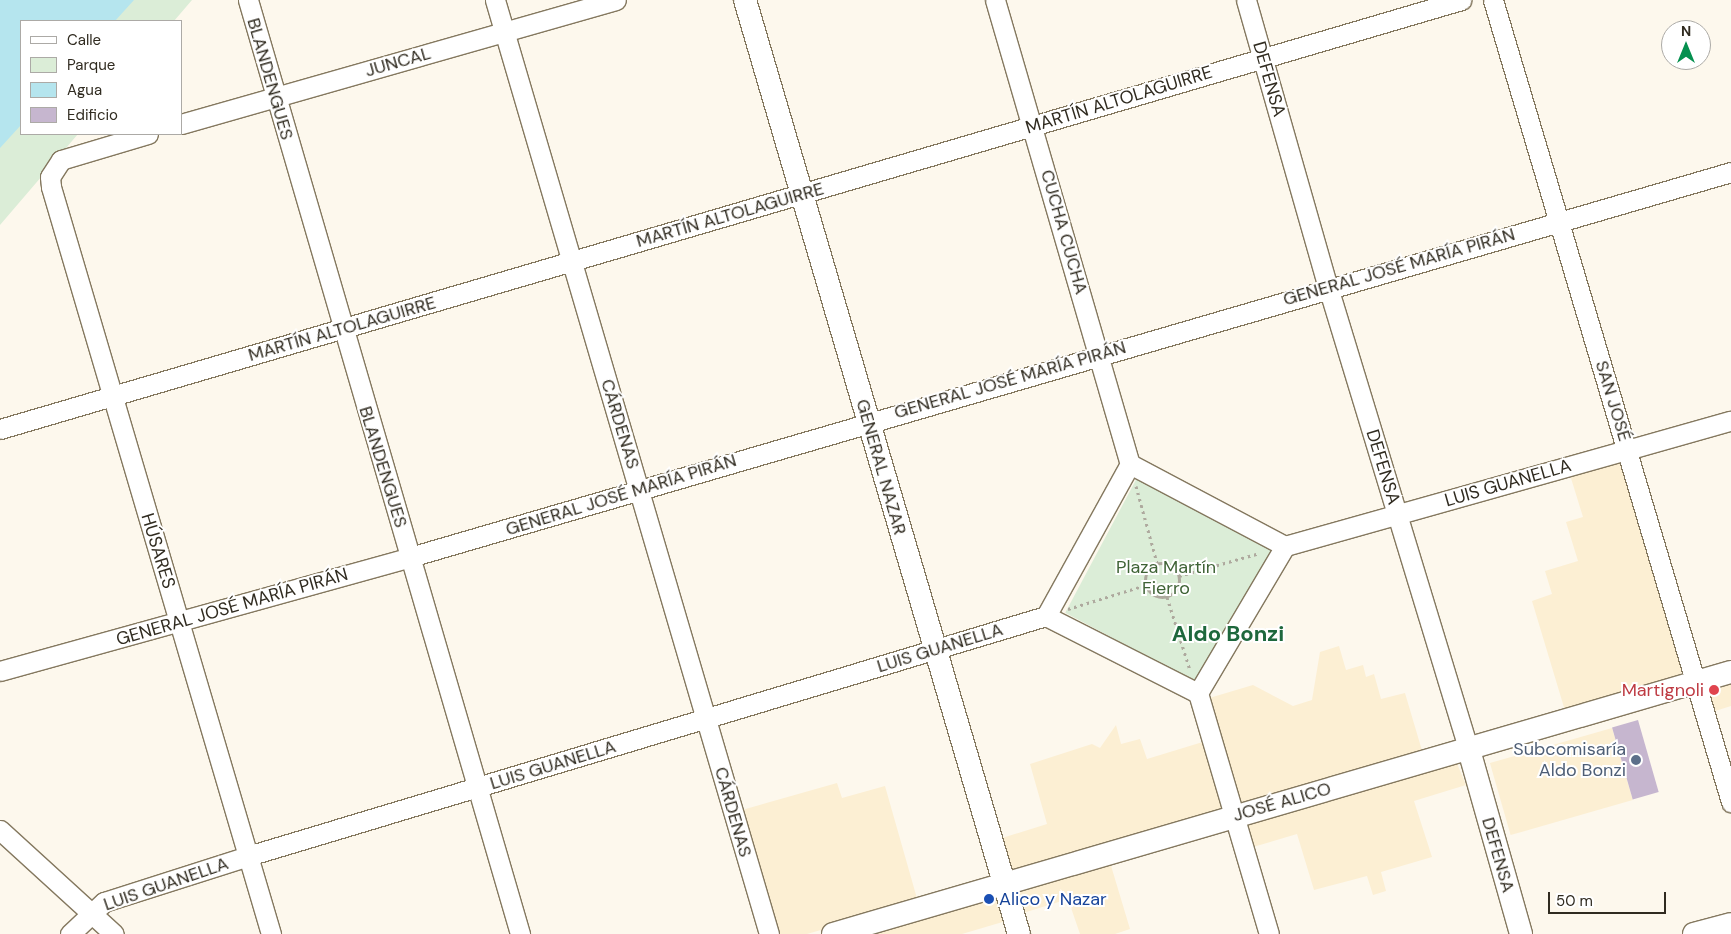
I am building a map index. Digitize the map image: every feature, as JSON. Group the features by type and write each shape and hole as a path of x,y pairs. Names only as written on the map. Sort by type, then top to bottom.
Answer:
{"street":[{"name":"BLANDENGUES","path":"248,0 274,97 520,934"},
{"name":"CÁRDENAS","path":"495,0 769,934"},
{"name":"JUNCAL","path":"182,124 616,0"},
{"name":"GENERAL NAZAR","path":"745,0 1019,934"},
{"name":"CUCHA CUCHA","path":"995,0 1100,354 1130,464"},
{"name":"DEFENSA","path":"1246,0 1328,287 1469,750 1521,934"},
{"name":"MARTÍN ALTOLAGUIRRE","path":"0,429 1461,0"},
{"name":"SAN JOSÉ","path":"1493,0 1731,802"},
{"name":"HÚSARES","path":"144,135 60,160 54,168 51,186 110,396 180,623 271,934"},
{"name":"GENERAL JOSÉ MARÍA PIRÁN","path":"0,671 180,623 410,557 868,421 1731,172"},
{"name":"LUIS GUANELLA","path":"1285,546 1731,421"},
{"path":"1198,693 1285,546 1130,464 1046,616 1198,693 1269,934"},
{"name":"LUIS GUANELLA","path":"70,934 90,912 104,902 248,856 1046,616"},
{"name":"JOSÉ ALICO","path":"833,934 1234,815 1469,750 1731,672"},
{"path":"0,830 114,934"},
{"path":"1694,934 1731,924"}],"path":[{"path":"1130,464 1158,563"},
{"path":"1179,576 1285,546"},
{"path":"1158,563 1172,565 1179,576 1178,587 1167,596 1153,595 1146,585 1147,571 1158,563"},
{"path":"1046,616 1146,585"},
{"path":"1167,596 1198,693"}],"shaded area":[{"path":"1612,462 1620,463 1624,468 1684,666 1678,680 1566,714 1532,601 1552,594 1545,571 1578,561 1566,522 1583,517 1570,475"},
{"path":"1339,646 1346,670 1363,665 1366,677 1374,674 1381,699 1405,693 1423,754 1247,805 1241,803 1236,798 1206,699 1253,685 1293,706 1312,700 1320,652"},
{"path":"1731,679 1731,706 1712,712 1707,689"},
{"path":"1116,725 1121,744 1140,739 1147,759 1206,741 1223,802 1220,810 1012,871 999,839 1047,824 1030,764 1092,744 1100,748"},
{"path":"1612,728 1633,800 1511,835 1490,763"},
{"path":"1456,761 1466,785 1414,801 1432,857 1381,872 1386,891 1373,895 1367,876 1314,890 1297,834 1253,847 1247,830 1250,820"},
{"path":"837,783 842,798 885,786 918,902 807,934 779,934 742,810"},
{"path":"1109,859 1130,929 1115,934 1080,934 1068,899 1020,914 1017,890"},
{"path":"992,896 1001,903 1006,921 962,934 860,934"}],"green space":[{"path":"0,0 192,0 175,20 20,20 20,135 77,135 0,225"},
{"name":"Plaza Martín Fierro","path":"1138,476 1273,548 1200,685 1065,613"}],"water":[{"path":"0,0 134,0 116,20 20,20 20,126 0,148"}],"building":[{"name":"Subcomisaría Aldo Bonzi","path":"1638,720 1659,792 1633,800 1612,727"}],"place":[{"name":"Martignoli","path":"1714,690"},
{"name":"Subcomisaría Aldo Bonzi","path":"1636,760"},
{"name":"Alico y Nazar","path":"989,899"}],"district":[{"name":"Aldo Bonzi","path":"1228,634"}]}
